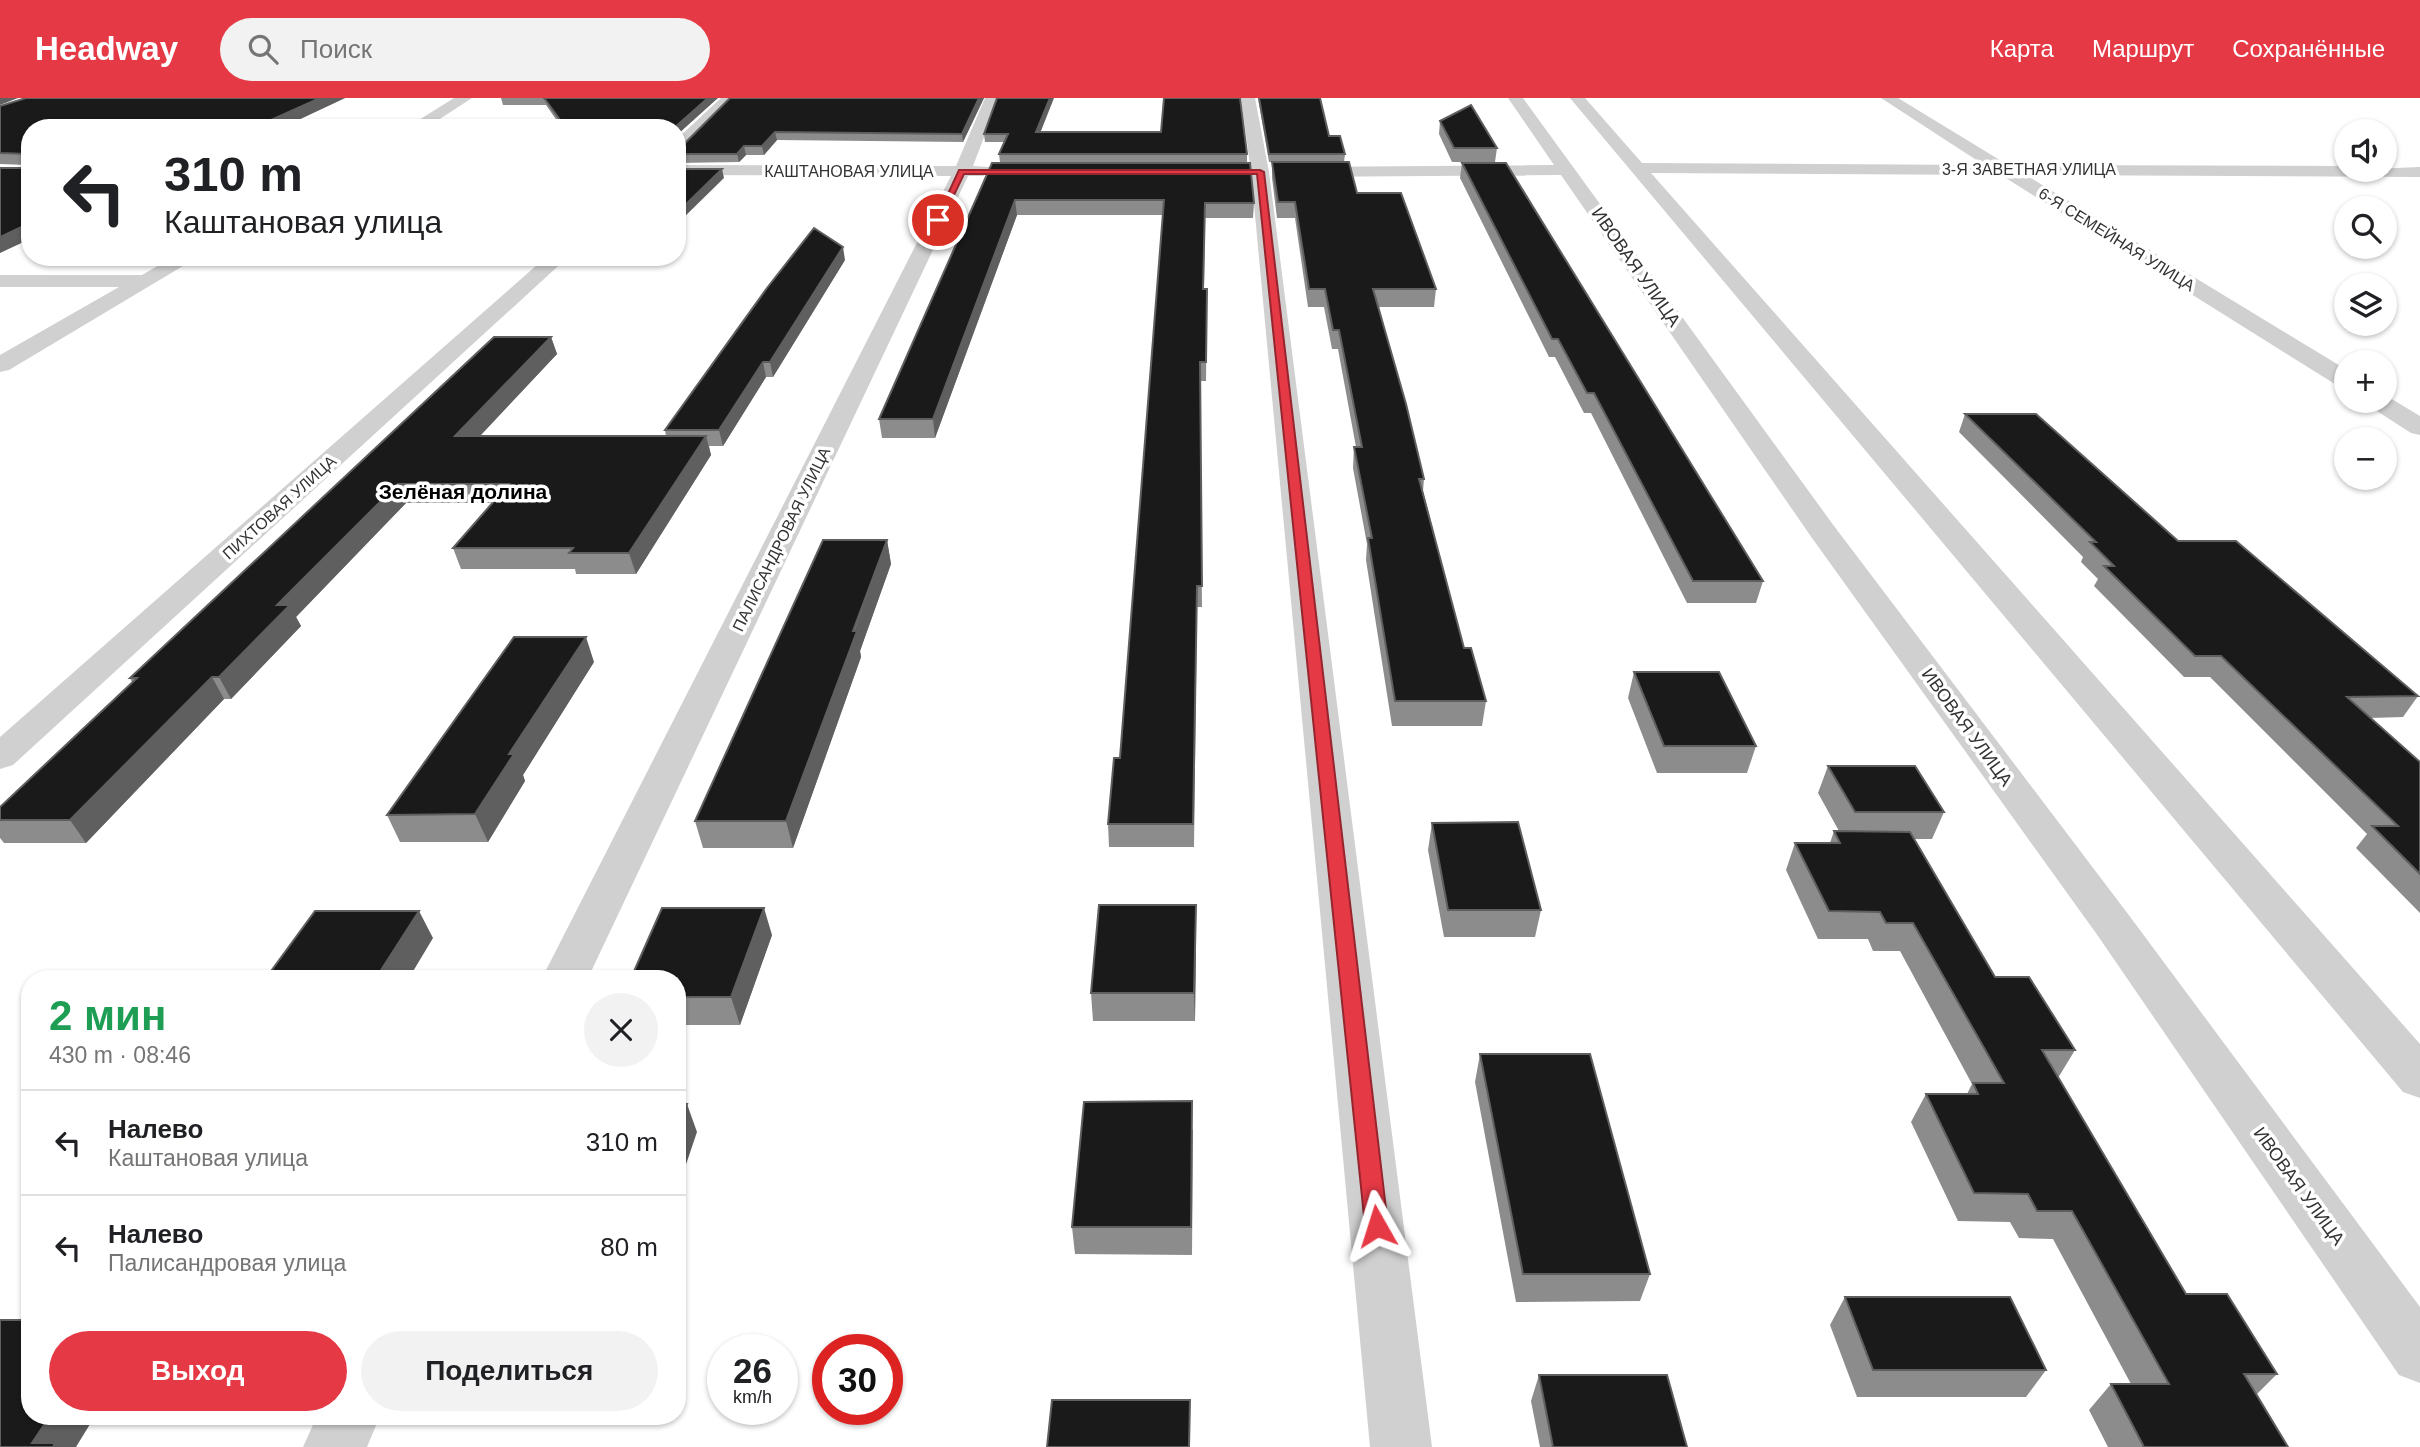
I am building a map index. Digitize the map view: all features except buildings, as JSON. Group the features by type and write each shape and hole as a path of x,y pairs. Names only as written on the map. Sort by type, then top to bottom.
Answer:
{"street":[{"path":"429,119 465,98"},
{"path":"686,140 730,98"},
{"name":"ПАЛИСАНДРОВАЯ УЛИЦА","path":"569,970 962,171 992,98"},
{"path":"1248,98 1267,172 1401,1447"},
{"name":"ИВОВАЯ УЛИЦА","path":"1515,98 1823,532 2113,925 2420,1355"},
{"path":"1577,98 2420,1078"},
{"name":"6-Я СЕМЕЙНАЯ УЛИЦА","path":"1888,98 2334,374"},
{"name":"3-Я ЗАВЕТНАЯ УЛИЦА","path":"1638,169 2334,172"},
{"name":"КАШТАНОВАЯ УЛИЦА","path":"686,170 1002,172"},
{"path":"1267,172 1567,170"},
{"name":"3-Я ЗАВЕТНАЯ УЛИЦА","path":"2397,172 2420,172"},
{"path":"2397,179 2420,188"},
{"path":"0,365 173,266"},
{"name":"ПИХТОВАЯ УЛИЦА","path":"0,757 548,266"},
{"path":"0,281 147,281"},
{"path":"2397,413 2420,427"},
{"path":"334,1447 345,1425"}],"district":[{"name":"Зелёная долина","path":"463,492"}],"route":[{"path":"938,220 962,171 1260,172 1377,1226"}]}
